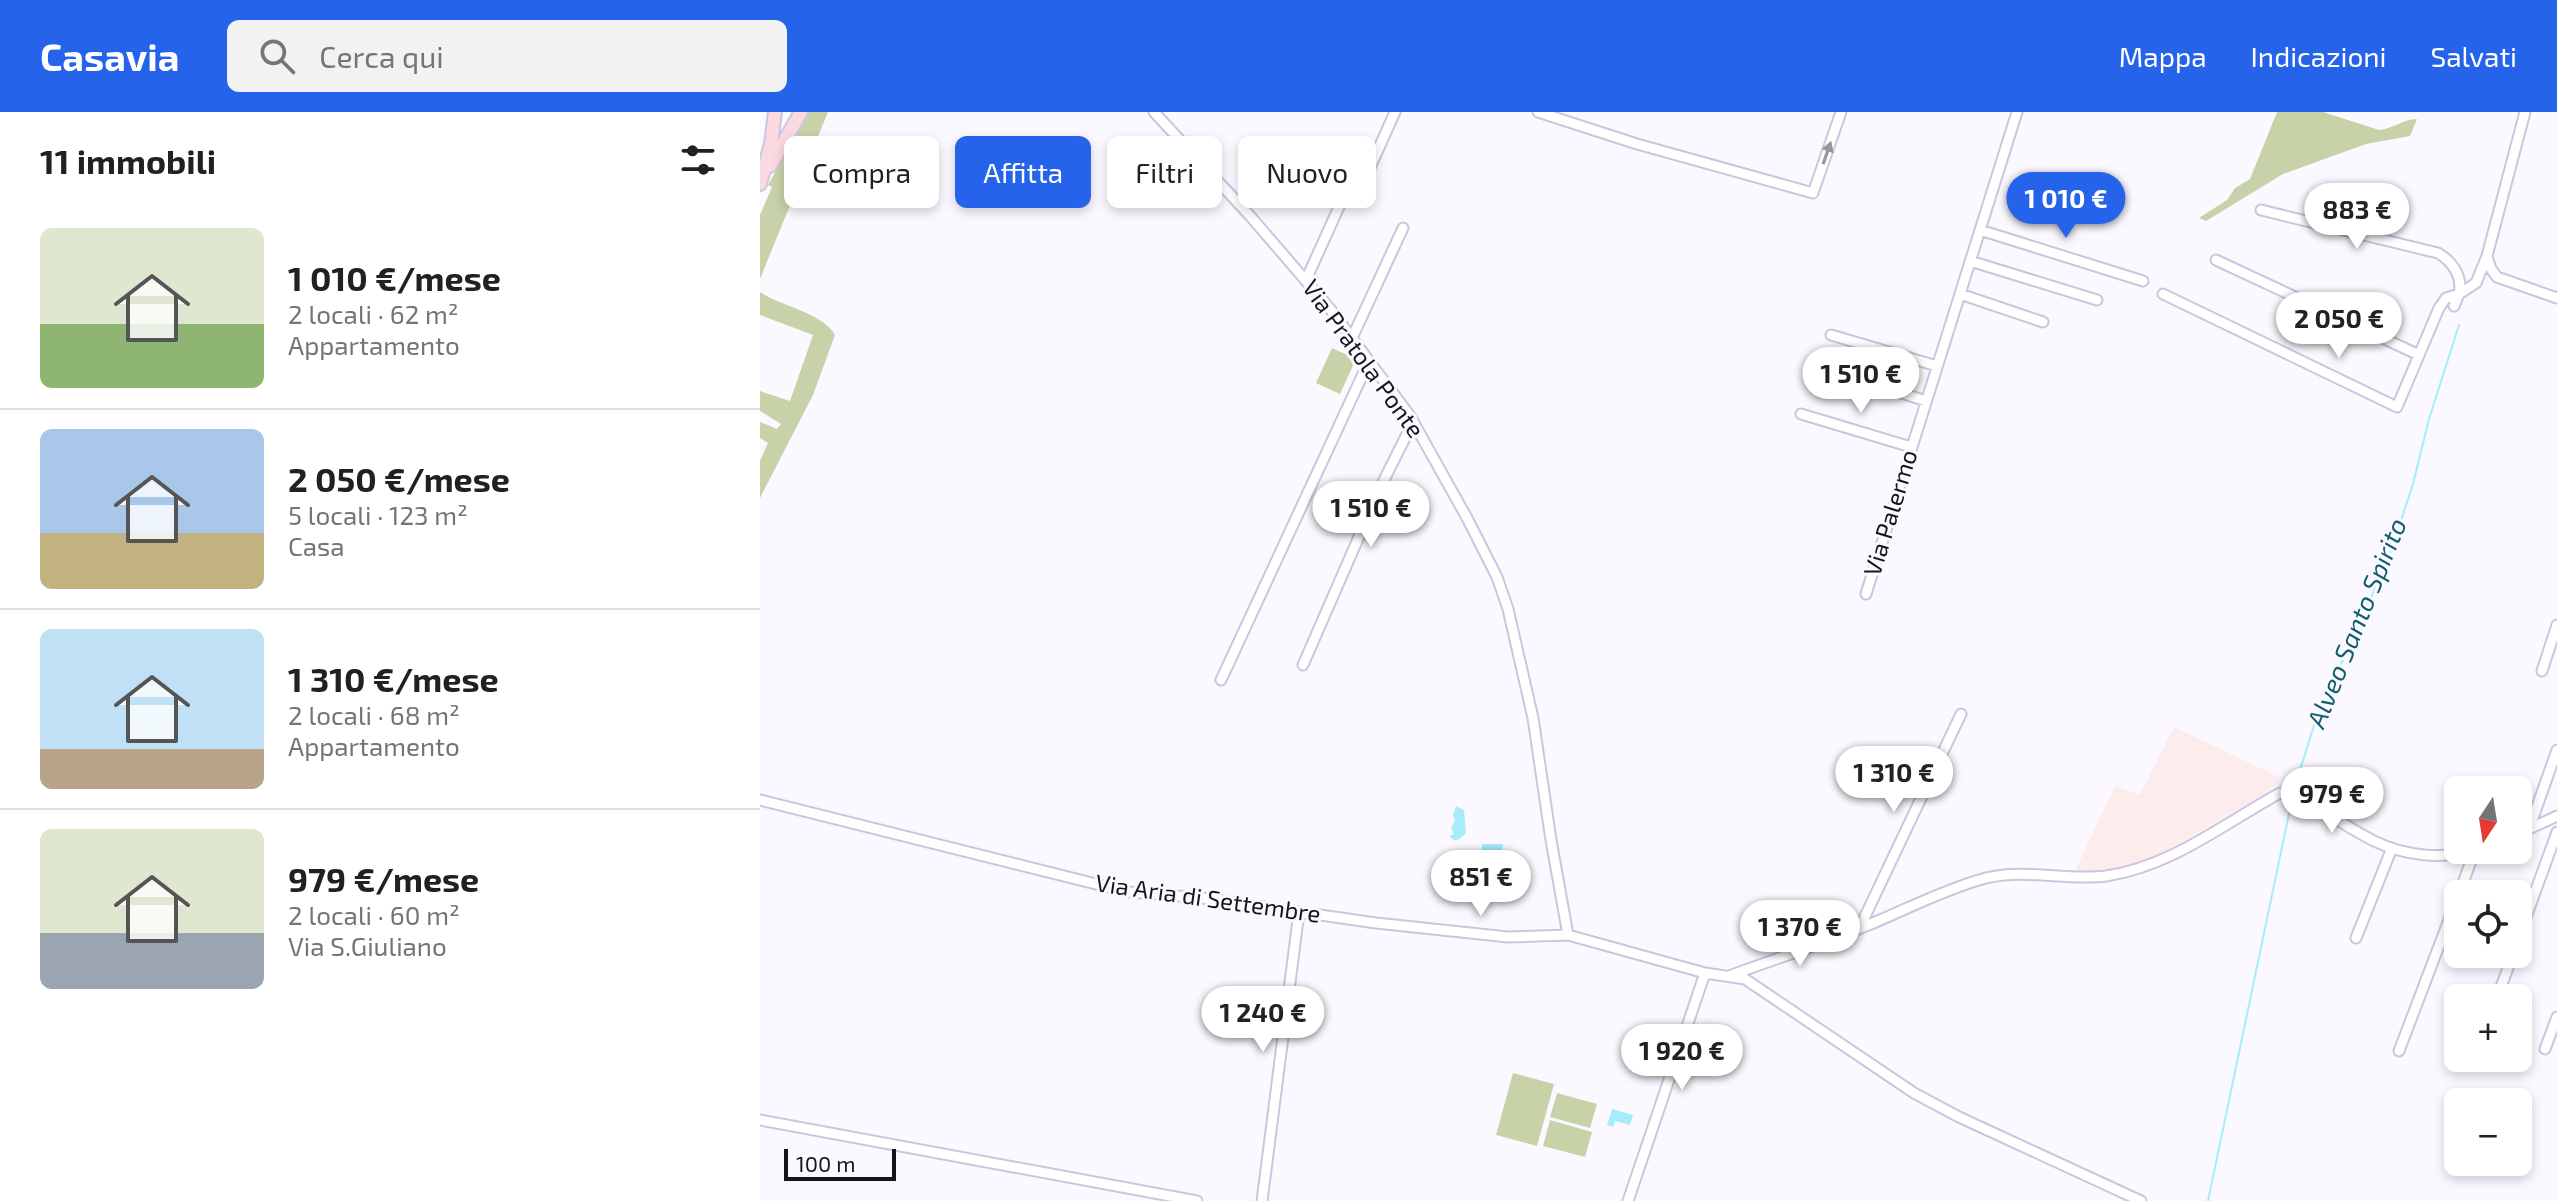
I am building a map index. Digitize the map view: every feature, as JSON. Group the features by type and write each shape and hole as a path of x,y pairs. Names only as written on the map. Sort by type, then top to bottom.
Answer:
{"main road":[{"path":"760,184 775,112"},
{"path":"765,171 771,166 801,112"}],"street":[{"name":"Via Pratola Ponte","path":"1154,112 1306,280 1369,361 1413,422 1497,577 1508,609 1533,718 1568,935"},
{"path":"1376,154 1395,112"},
{"path":"1538,112 1680,157 1813,193 1841,112"},
{"name":"Via Palermo","path":"1866,594 2017,112"},
{"path":"2163,294 2397,407 2439,308 2446,298 2476,283 2487,256 2525,112"},
{"path":"1306,280 1338,208"},
{"path":"2261,210 2438,253 2449,259 2461,286 2454,306"},
{"path":"1352,338 1403,228"},
{"path":"1980,230 2143,281"},
{"path":"2487,256 2497,277 2557,298"},
{"path":"2216,260 2419,355"},
{"path":"1970,261 2097,300"},
{"path":"1960,294 2043,322"},
{"path":"1831,335 1937,366"},
{"path":"1221,680 1369,361"},
{"path":"1818,366 1926,401"},
{"path":"1801,414 1911,447"},
{"path":"1303,665 1382,484 1413,422"},
{"path":"2542,671 2557,625"},
{"path":"1859,929 1961,714"},
{"path":"2532,821 2557,750"},
{"path":"1729,976 1859,929 1979,880 2021,873 2102,876 2126,872 2179,851 2280,793 2310,802 2373,841 2419,855 2444,855"},
{"name":"Via Aria di Settembre","path":"760,800 1128,892 1202,898 1376,923 1508,937 1568,935 1705,973 1745,979 1914,1093 2141,1201"},
{"path":"2532,828 2557,816"},
{"path":"2532,901 2557,832"},
{"path":"2356,938 2392,848"},
{"path":"1262,1201 1299,912"},
{"path":"2399,1051 2444,932"},
{"path":"1628,1201 1705,973"},
{"path":"2545,1049 2557,1017"},
{"path":"760,1120 1197,1201"}],"shaded area":[{"path":"2174,727 2279,777 2276,784 2268,792 2155,857 2124,868 2075,871 2115,786 2140,795"}],"green space":[{"path":"809,112 828,112 818,136 796,136"},
{"path":"2277,112 2323,112 2379,130 2417,119 2410,136 2366,144 2283,174 2206,221 2199,218 2227,200 2235,188 2250,179"},
{"path":"784,157 784,208 789,208 760,279 760,215 772,187 768,185"},
{"path":"760,292 811,315 835,335 813,395 760,498 760,461 768,443 760,438 760,422 777,429 781,424 760,411 760,391 790,401 813,335 760,315"},
{"path":"1332,348 1356,359 1340,394 1316,383"},
{"path":"1513,1073 1554,1084 1537,1146 1496,1135"},
{"path":"1557,1093 1597,1104 1590,1128 1550,1117"},
{"path":"1550,1120 1592,1132 1585,1157 1543,1146"}],"water":[{"path":"1456,806 1464,810 1466,833 1454,840 1449,836 1454,834 1451,828"},
{"path":"1482,844 1503,844 1502,850 1498,851 1502,862 1497,862 1497,867 1502,867 1502,873 1481,872 1482,866 1486,866 1482,855 1487,855 1487,850 1482,850"},
{"path":"1612,1109 1633,1115 1630,1125 1615,1121 1613,1127 1607,1125"}],"waterway":[{"name":"Alveo Santo Spirito","path":"2296,783 2316,719 2388,560 2459,325"},
{"name":"Alveo Santo Spirito","path":"2208,1201 2291,804"}]}
